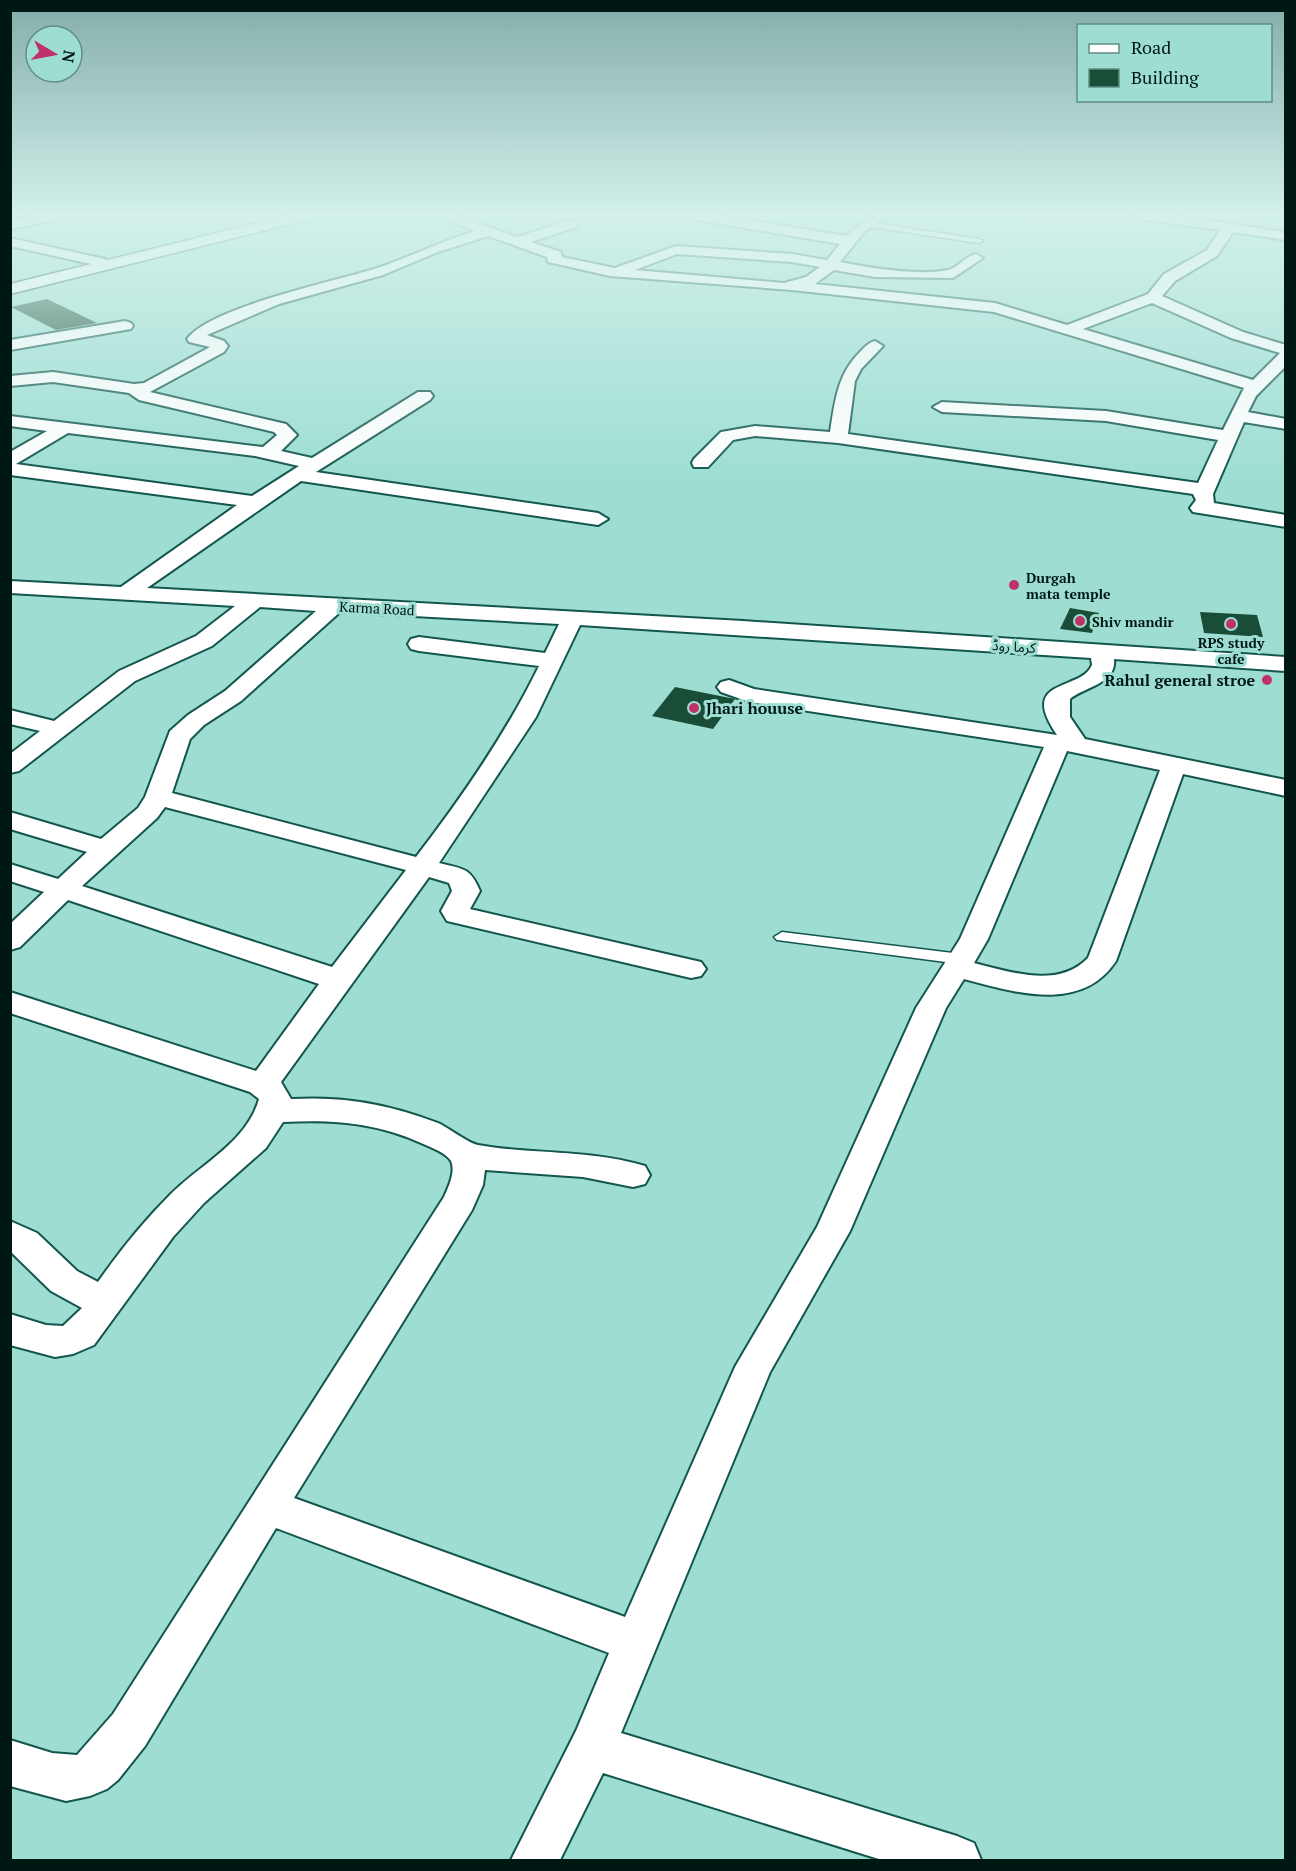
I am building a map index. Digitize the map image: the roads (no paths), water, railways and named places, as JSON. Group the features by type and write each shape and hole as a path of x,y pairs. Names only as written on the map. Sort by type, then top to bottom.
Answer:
{"street":[{"path":"10,381 53,377 134,389 148,387 218,349 220,346 218,344 195,339 212,327 271,302"},
{"path":"954,302 996,308 1256,386"},
{"path":"1070,329 1140,302"},
{"path":"1160,302 1237,335 1286,350"},
{"path":"10,345 125,326"},
{"path":"838,438 847,381 854,367 875,346"},
{"path":"1286,356 1248,394 1203,494 1206,501 1200,508 1286,521"},
{"path":"134,389 145,396 280,428 288,435 268,453"},
{"path":"126,593 255,502 424,396"},
{"path":"942,407 1095,415 1229,436"},
{"path":"1239,416 1286,424"},
{"path":"10,421 268,453 305,470 598,519"},
{"path":"10,460 66,427"},
{"path":"701,463 728,436 742,432 838,438 1205,490"},
{"path":"10,469 255,502"},
{"name":"Karma Road","path":"10,586 743,628"},
{"path":"10,766 127,676 204,641 256,600"},
{"path":"10,941 105,849 148,813 158,797 179,736 196,720 233,696 334,606"},
{"path":"10,1329 42,1341 65,1342 81,1334 133,1262 176,1211 254,1139 268,1098 298,1033 424,867 523,718 572,619"},
{"name":"کرما روڈ","path":"743,628 1286,664"},
{"path":"419,645 552,661"},
{"path":"535,1860 592,1747 754,1367 833,1231 932,1008 974,939 1067,744 1056,703 1070,688 1097,675 1103,667 1101,652"},
{"path":"729,687 749,695 1067,744 1286,788"},
{"path":"10,717 59,729"},
{"path":"959,964 1040,986 1070,984 1093,974 1101,961 1174,765"},
{"path":"158,797 461,878 466,891 455,911 457,915 691,969"},
{"path":"10,820 105,849"},
{"path":"10,872 339,980"},
{"path":"10,1002 268,1098 354,1110 395,1121 452,1143 466,1156 583,1165 633,1175"},
{"path":"10,1764 58,1778 74,1780 90,1776 105,1763 129,1730 267,1506 460,1202 469,1177 466,1156"},
{"path":"10,1234 25,1243 64,1281 104,1302"},
{"path":"267,1506 636,1642"},
{"path":"592,1747 957,1860"}],"lane":[{"path":"782,937 959,964"}],"place":[{"name":"Durgah mata temple","path":"1014,585"},
{"name":"Shiv mandir","path":"1080,621"},
{"name":"RPS study cafe","path":"1231,624"},
{"name":"Rahul general stroe","path":"1267,680"},
{"name":"Jhari houuse","path":"694,708"}]}
